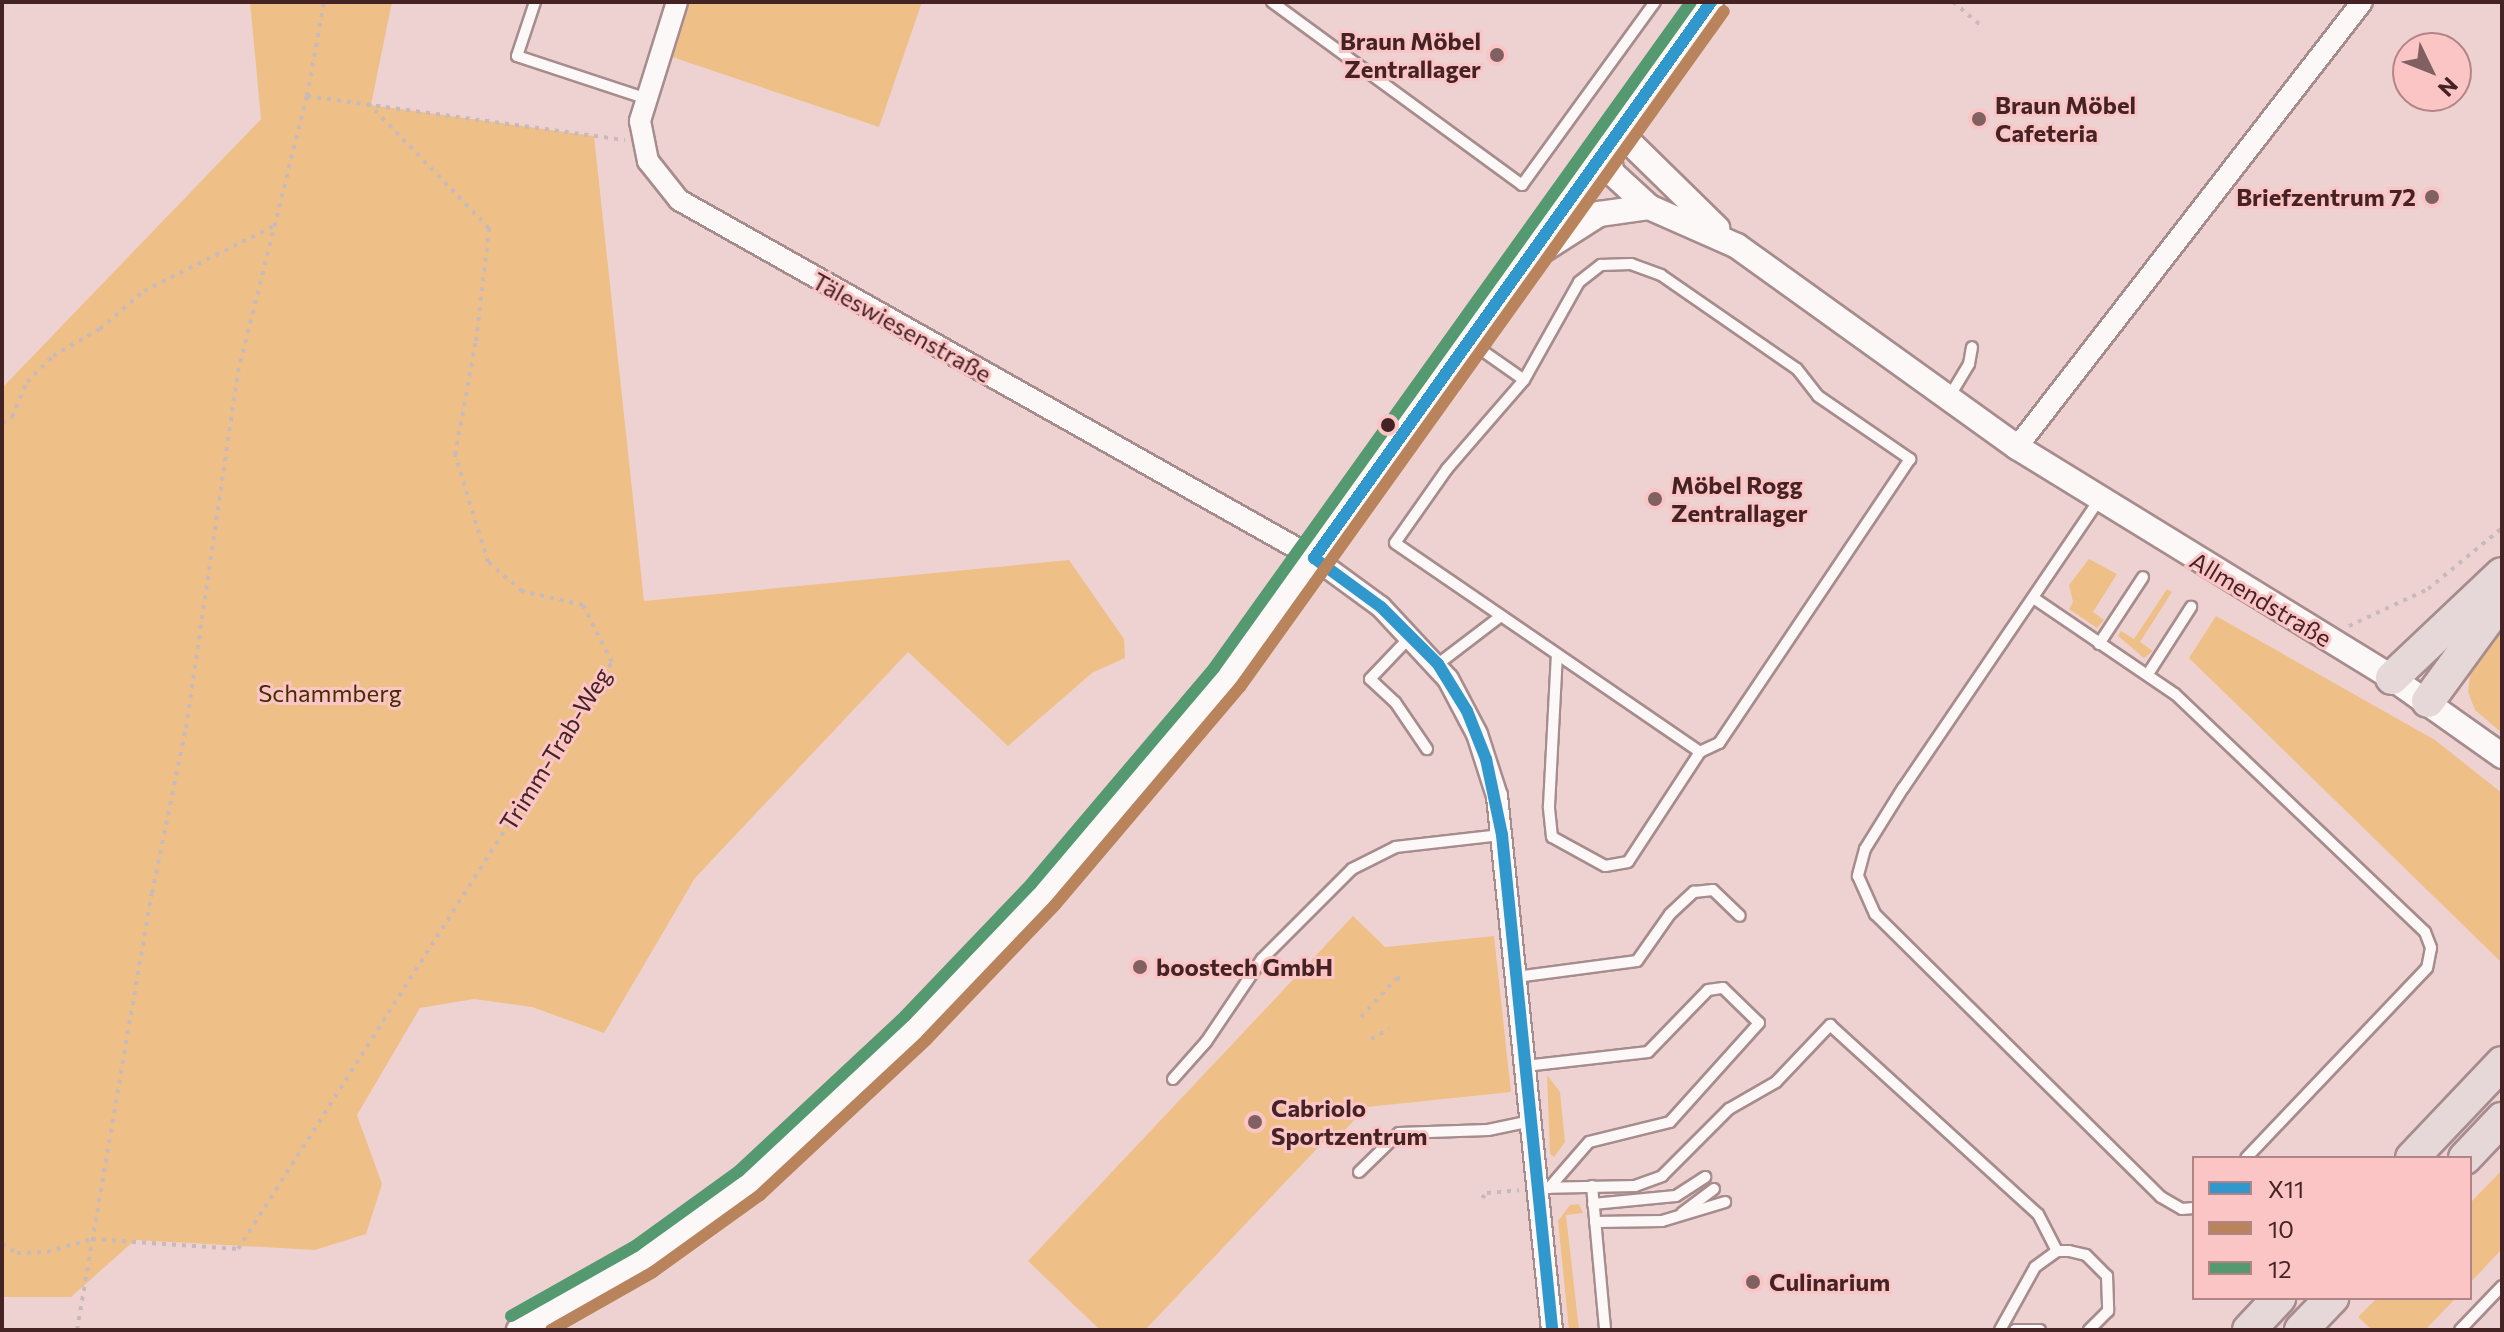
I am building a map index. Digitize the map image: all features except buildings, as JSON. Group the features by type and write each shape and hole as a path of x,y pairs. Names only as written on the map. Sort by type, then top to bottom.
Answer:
{"highway":[{"path":"2392,678 2502,574"},
{"path":"2428,701 2502,600"},
{"path":"2414,1156 2502,1063"},
{"path":"2467,1156 2502,1119"},
{"path":"2249,1330 2277,1300"},
{"path":"2301,1330 2330,1300"}],"street":[{"path":"642,142 645,98 677,2"},
{"path":"2017,447 2362,2"},
{"path":"519,1330 620,1274 701,1219 852,1090 984,958 1101,830 1227,678 1613,139 1701,5"},
{"name":"Allmendstraße","path":"1613,139 1611,172 1649,207 1737,246"},
{"name":"Allmendstraße","path":"1613,139 1737,246 1947,399 2099,500 2428,701 2502,756"},
{"name":"Täleswiesenstraße","path":"642,142 667,189 696,212 1314,558 1360,589 1438,664 1482,746 1502,835 1531,1121 1543,1188 1552,1330"},
{"path":"1530,256 1599,214 1649,207"}],"lane":[{"path":"535,2 517,56 645,98"},
{"path":"1272,2 1522,185 1655,2"},
{"path":"1557,655 1549,806 1552,837 1605,866 1628,862 1700,752 1719,743 1910,459 1818,396 1797,369 1661,275 1631,264 1601,265 1579,282 1524,380 1447,469 1395,543 1700,752"},
{"path":"1470,342 1524,380"},
{"path":"1947,399 1969,364 1972,347"},
{"path":"2099,500 2035,599 2012,622 1903,788 1865,849 1858,876 1875,914 2161,1197 2182,1209 2192,1208"},
{"path":"2099,644 2143,577"},
{"path":"2035,599 2148,674 2425,932 2431,948 2427,968 2248,1156"},
{"path":"2148,674 2191,607"},
{"path":"1438,664 1501,616"},
{"path":"1411,635 1370,679 1395,702 1427,749"},
{"path":"1173,1079 1206,1042 1262,959 1352,869 1396,847 1502,835"},
{"path":"1516,977 1637,961 1670,914 1694,892 1713,890 1740,916"},
{"path":"1525,1066 1648,1052 1708,990 1723,988 1759,1023 1670,1122 1589,1142 1543,1188"},
{"path":"1543,1188 1635,1186 1662,1176 1729,1109 1776,1082 1830,1025 2038,1214 2057,1251"},
{"path":"1359,1172 1399,1133 1488,1130 1531,1121"},
{"path":"1593,1204 1676,1196 1705,1177"},
{"path":"1592,1186 1605,1330"},
{"path":"1681,1214 1714,1189"},
{"path":"1595,1222 1662,1221 1725,1202"},
{"path":"2000,1330 2035,1267 2057,1251 2086,1255 2107,1276 2108,1311 2089,1330"},
{"path":"2460,1330 2502,1286"},
{"path":"2015,1330 2040,1330"}],"path":[{"path":"77,1330 154,879 186,728 238,372 307,96 324,2"},
{"path":"1953,2 1984,28"},
{"path":"307,96 642,142"},
{"name":"Trimm-Trab-Weg","path":"92,1239 238,1249 612,662 583,605 522,591 488,562 455,455 476,341 489,228 370,105"},
{"path":"2,423 12,417 27,382 53,356 100,329 144,291 276,225"},
{"path":"2334,643 2357,618 2428,589 2502,528"},
{"path":"1361,1017 1396,979 1405,977"},
{"path":"1371,1039 1389,1029"},
{"path":"1482,1198 1516,1190"},
{"path":"2,1244 17,1253 47,1252 92,1239"}],"green space":[{"name":"Schammberg","path":"250,2 392,2 371,105 594,136 644,601 1069,560 1124,639 1125,658 1092,673 1008,746 908,652 695,878 604,1033 532,1007 474,999 420,1008 357,1115 382,1184 366,1234 315,1250 135,1240 71,1297 2,1297 2,388 261,119"},
{"path":"689,2 922,2 879,127 669,56"},
{"path":"2089,559 2117,574 2093,612 2104,620 2097,628 2069,609 2073,602 2069,585"},
{"path":"2167,589 2172,592 2140,642 2153,651 2144,658 2118,636 2121,631 2134,639"},
{"path":"2216,616 2435,740 2502,793 2502,963 2189,658"},
{"path":"2502,620 2502,733 2475,710 2468,692 2471,666"},
{"name":"Cabriolo Sportzentrum","path":"1353,916 1385,947 1494,936 1511,1092 1367,1107 1332,1143 1327,1138 1145,1330 1100,1330 1028,1261"},
{"path":"1547,1075 1560,1092 1565,1142 1554,1157 1550,1154"},
{"path":"2502,1170 2502,1249 2472,1281 2472,1201"},
{"path":"1579,1204 1583,1213 1566,1215 1579,1330 1569,1330 1558,1221 1570,1205"},
{"path":"2375,1300 2454,1300 2425,1330 2372,1330 2358,1317"}],"transit line":[{"name":"12","path":"511,1316 635,1246 739,1171 905,1016 1031,884 1214,668 1691,2"},
{"name":"X11","path":"1314,558 1711,2"},
{"name":"10","path":"551,1330 653,1272 760,1195 927,1039 1055,905 1240,687 1724,11"},
{"name":"X11","path":"1314,558 1381,607 1438,664 1467,711 1486,759 1502,835 1552,1330"}],"place":[{"name":"Braun Möbel Zentrallager","path":"1497,55"},
{"name":"Braun Möbel Cafeteria","path":"1979,119"},
{"name":"Briefzentrum 72","path":"2432,197"},
{"name":"Möbel Rogg Zentrallager","path":"1655,499"},
{"name":"boostech GmbH","path":"1140,967"},
{"name":"Cabriolo Sportzentrum","path":"1255,1122"},
{"name":"Culinarium","path":"1753,1282"}]}
